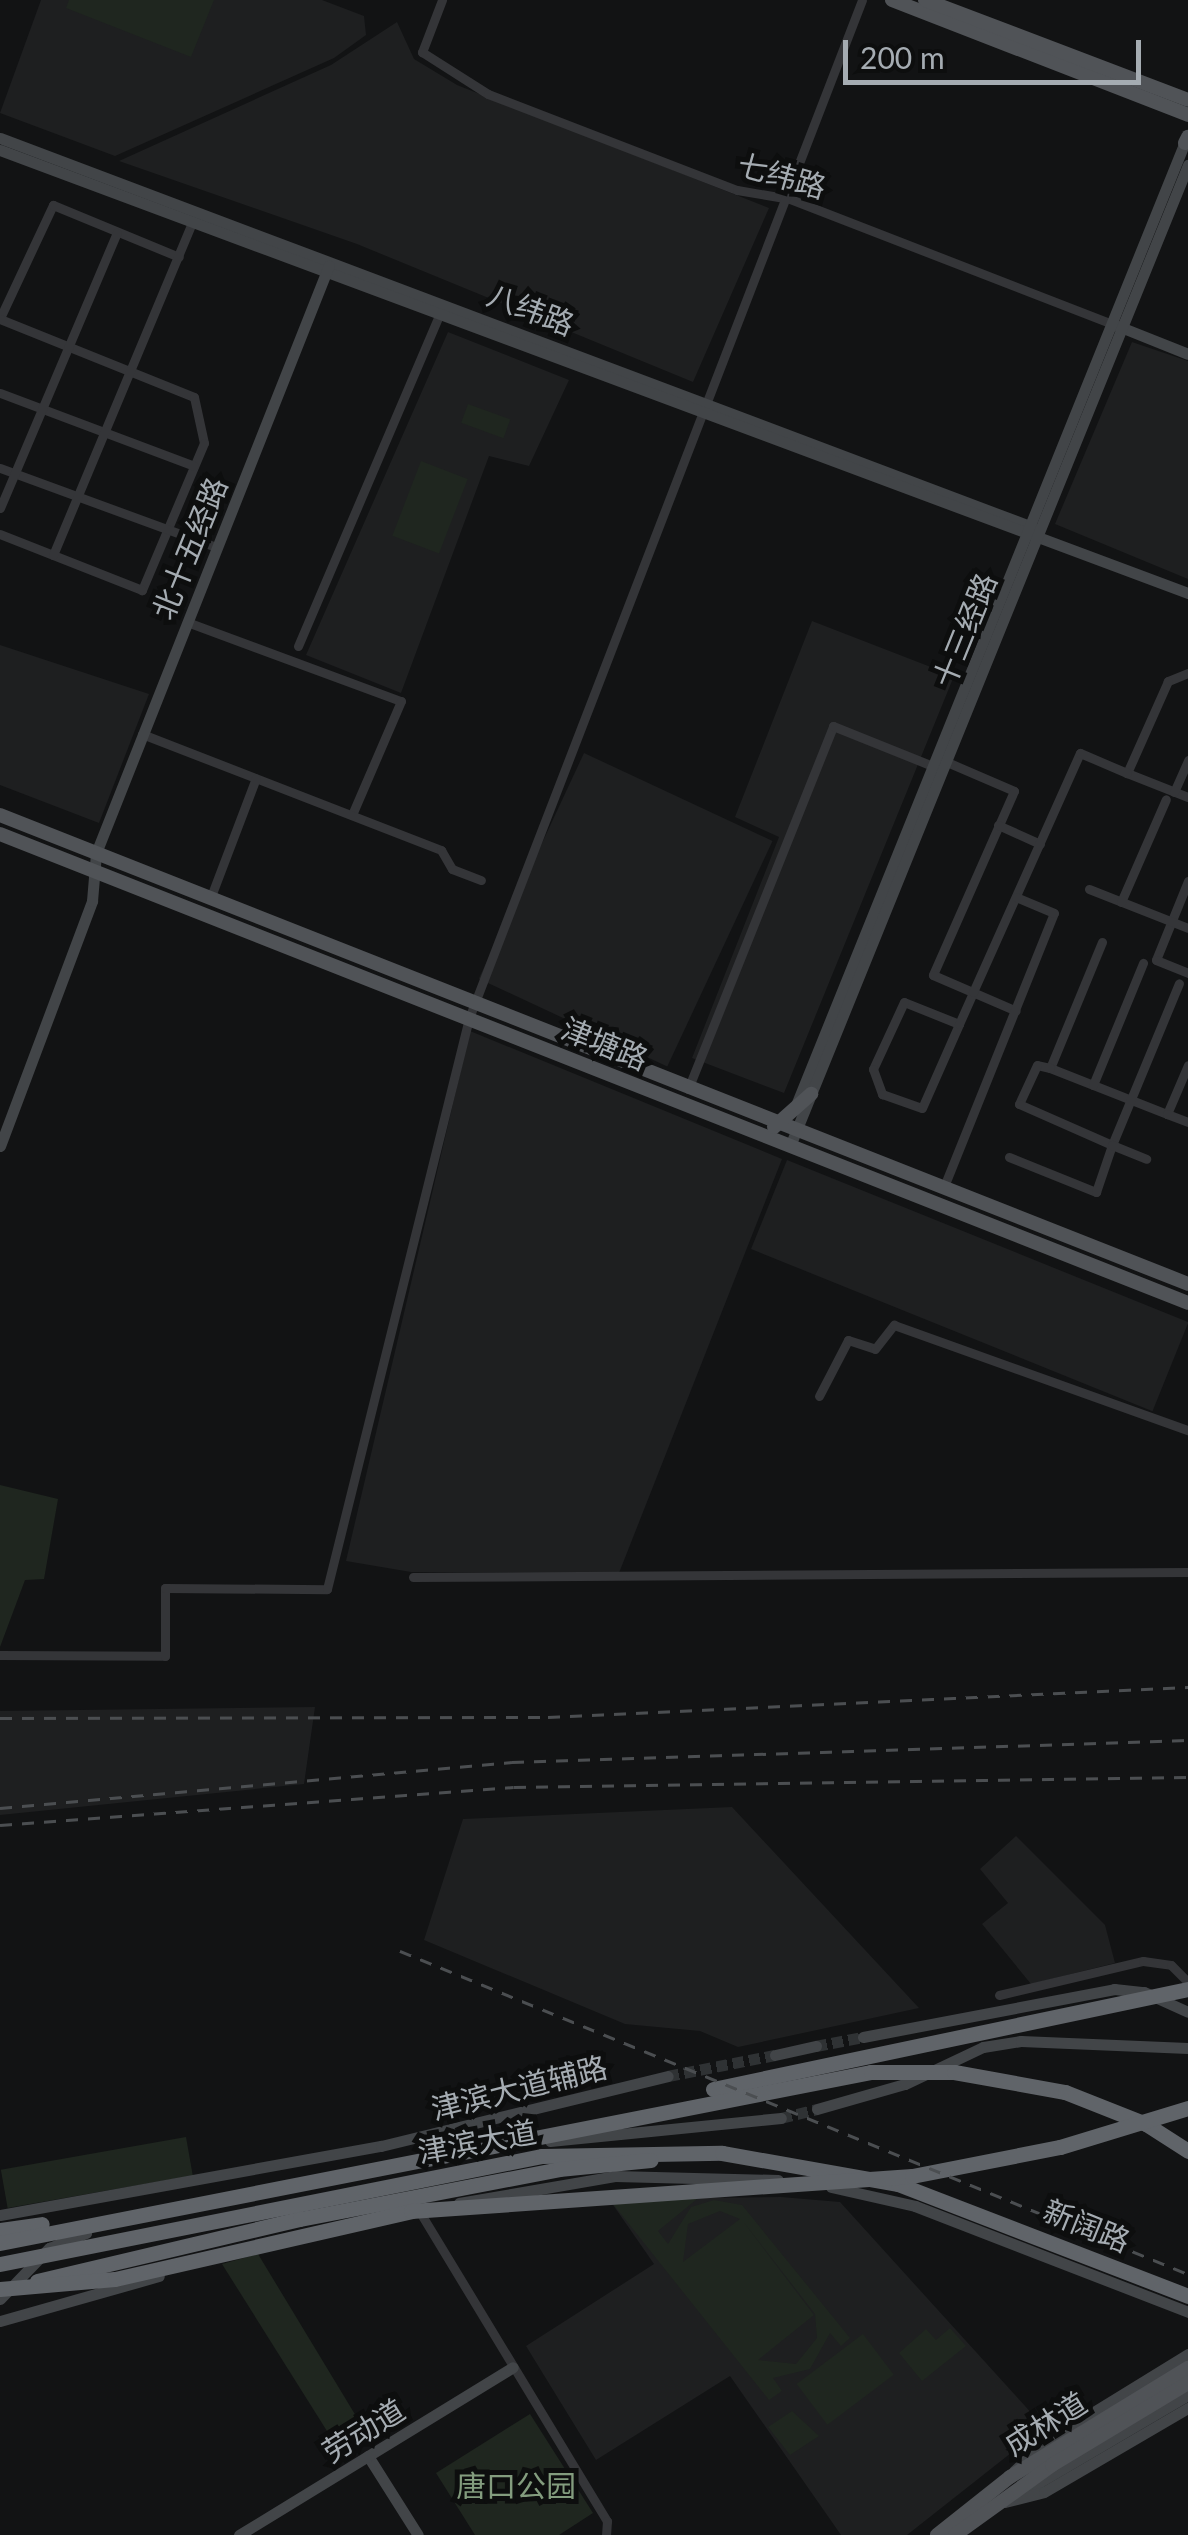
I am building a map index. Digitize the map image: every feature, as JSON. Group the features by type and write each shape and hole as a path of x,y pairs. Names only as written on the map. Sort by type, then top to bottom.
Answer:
{"highway":[{"path":"547,2137 765,2077 1188,1986"},
{"path":"547,2137 840,2074 905,2070 993,2076 1065,2092 1146,2124 1188,2151"},
{"path":"0,2294 115,2279 412,2211 586,2196 758,2192 912,2176 1060,2147 1188,2108"},
{"name":"津滨大道","path":"0,2243 208,2198 547,2137"},
{"path":"0,2294 113,2258 262,2226 559,2169 698,2154"},
{"name":"津滨大道","path":"0,2264 542,2156 698,2154 816,2165 965,2206"},
{"path":"0,2230 208,2198"},
{"name":"新阔路","path":"965,2206 1188,2296"}],"main road":[{"path":"892,0 1188,114"},
{"path":"925,0 1188,100"},
{"name":"津塘路","path":"0,815 752,1123 943,1189 1188,1284"},
{"name":"津塘路","path":"0,834 688,1089 752,1123"},
{"path":"787,1132 806,1093"},
{"name":"津塘路","path":"787,1132 1187,1300"},
{"name":"成林道","path":"937,2535 1010,2477 1188,2368"},
{"name":"成林道","path":"996,2504 1188,2383"},
{"path":"955,2535 996,2504"}],"street":[{"name":"七纬路","path":"442,0 422,52 488,94 737,190 790,199 1188,354"},
{"path":"0,1655 165,1656 164,1588 326,1589 338,1557 472,1011 790,199 862,0"},
{"name":"八纬路","path":"0,138 1188,593"},
{"name":"十三经路","path":"806,1093 1036,532 1187,138"},
{"name":"八纬路","path":"0,150 329,266 440,313 705,408"},
{"name":"十三经路","path":"941,765 1029,562 1041,506 1188,165"},
{"path":"0,534 142,590 204,442 194,397 0,318 53,205 179,257"},
{"path":"53,555 194,221"},
{"path":"0,508 72,347 116,232"},
{"name":"北十五经路","path":"0,1146 92,901 96,854 329,266"},
{"path":"298,646 440,313"},
{"path":"0,393 194,466"},
{"path":"0,468 216,547"},
{"path":"1029,562 1042,548 1061,544"},
{"path":"186,622 402,701 352,816"},
{"path":"1127,773 1168,681 1188,673"},
{"path":"688,1089 832,726 1014,790 932,975 1016,1011"},
{"path":"142,734 441,850 452,869 482,880"},
{"path":"959,1024 904,1002 874,1069 882,1094 922,1108 1080,753 1170,795 1188,797"},
{"path":"1121,902 1188,760"},
{"path":"210,899 256,778"},
{"path":"998,826 1040,844"},
{"path":"1188,881 1156,960 1188,973"},
{"path":"1088,889 1188,928"},
{"path":"943,1189 1054,913 1016,897"},
{"path":"1050,1068 1102,942"},
{"path":"1093,1085 1143,963"},
{"path":"1008,1157 1096,1192 1179,983"},
{"path":"1146,1159 1019,1104 1036,1065 1188,1122"},
{"path":"1167,1114 1188,1065"},
{"path":"752,1123 782,1112 806,1093"},
{"path":"820,1396 848,1340 874,1349 894,1325 1188,1430"},
{"path":"413,1577 1188,1572"},
{"path":"999,1995 1143,1961 1171,1965 1188,1986"},
{"path":"864,2037 1114,1990 1144,1992 1188,2012"},
{"path":"818,2109 905,2084 982,2046 1021,2042 1188,2048"},
{"path":"775,2055 816,2046"},
{"name":"津滨大道辅路","path":"0,2215 381,2146 668,2076"},
{"name":"津滨大道","path":"547,2137 781,2118"},
{"path":"0,2294 49,2248 73,2236 547,2137"},
{"path":"381,2146 608,2534"},
{"path":"0,2321 258,2249 571,2179 784,2180 916,2206 1188,2312"},
{"path":"1010,2477 1033,2450 1188,2354"},
{"name":"劳动道","path":"239,2535 513,2367"},
{"path":"996,2504 1188,2394"},
{"path":"996,2504 1044,2492 1188,2408"},
{"path":"368,2456 418,2535"}],"shaded area":[{"path":"41,0 322,0 364,16 366,35 334,58 115,156 0,113"},
{"path":"397,22 414,59 457,85 769,208 693,382 357,244 119,161 331,65"},
{"path":"448,332 569,380 529,466 489,456 401,693 306,655"},
{"path":"1132,342 1188,361 1188,579 1055,524"},
{"path":"812,621 954,676 784,1093 692,1058 779,837 735,817"},
{"path":"0,645 149,694 99,823 0,785"},
{"path":"584,753 773,841 667,1067 479,979"},
{"path":"470,1031 782,1159 619,1573 411,1572 346,1561"},
{"path":"787,1160 1188,1322 1153,1411 751,1249"},
{"path":"315,1707 304,1784 0,1815 0,1711"},
{"path":"732,1807 919,2008 738,2047 700,2031 625,2024 424,1940 463,1819"},
{"path":"1016,1836 1105,1925 1115,1963 1031,1984 982,1924 1008,1903 980,1869"},
{"path":"781,2197 840,2202 1044,2427 907,2535 841,2535 730,2376 596,2460 526,2346 654,2264 609,2199"}],"green space":[{"path":"69,0 214,0 191,57 66,8"},
{"path":"468,404 510,419 503,438 461,423"},
{"path":"421,461 468,479 439,554 392,536"},
{"path":"0,1485 58,1499 44,1579 25,1580 0,1647"},
{"path":"186,2137 193,2175 8,2208 1,2170"},
{"path":"609,2199 697,2199 658,2231 668,2244 691,2207 714,2200 742,2205 850,2338 841,2346 830,2333 810,2369 773,2378 782,2391 769,2400","holes":["720,2211 740,2219 683,2262 688,2224","742,2220 815,2314 817,2338 796,2364 758,2360 814,2315"]},
{"path":"258,2254 359,2421 332,2439 222,2264"},
{"path":"950,2328 966,2346 922,2381 899,2353 926,2329 936,2340"},
{"path":"863,2334 894,2375 827,2425 797,2384"},
{"path":"792,2411 819,2436 790,2455 768,2427"},
{"name":"唐口公园","path":"530,2414 593,2513 559,2535 475,2535 436,2473"}],"tunnel":[{"path":"816,2046 863,2037"},
{"path":"668,2076 775,2055"},
{"path":"781,2118 817,2109"}],"railway":[{"path":"0,1718 548,1717 1188,1687"},
{"path":"0,1808 512,1762 1188,1740"},
{"path":"0,1825 514,1787 1188,1777"},
{"path":"400,1951 1188,2274"}]}
